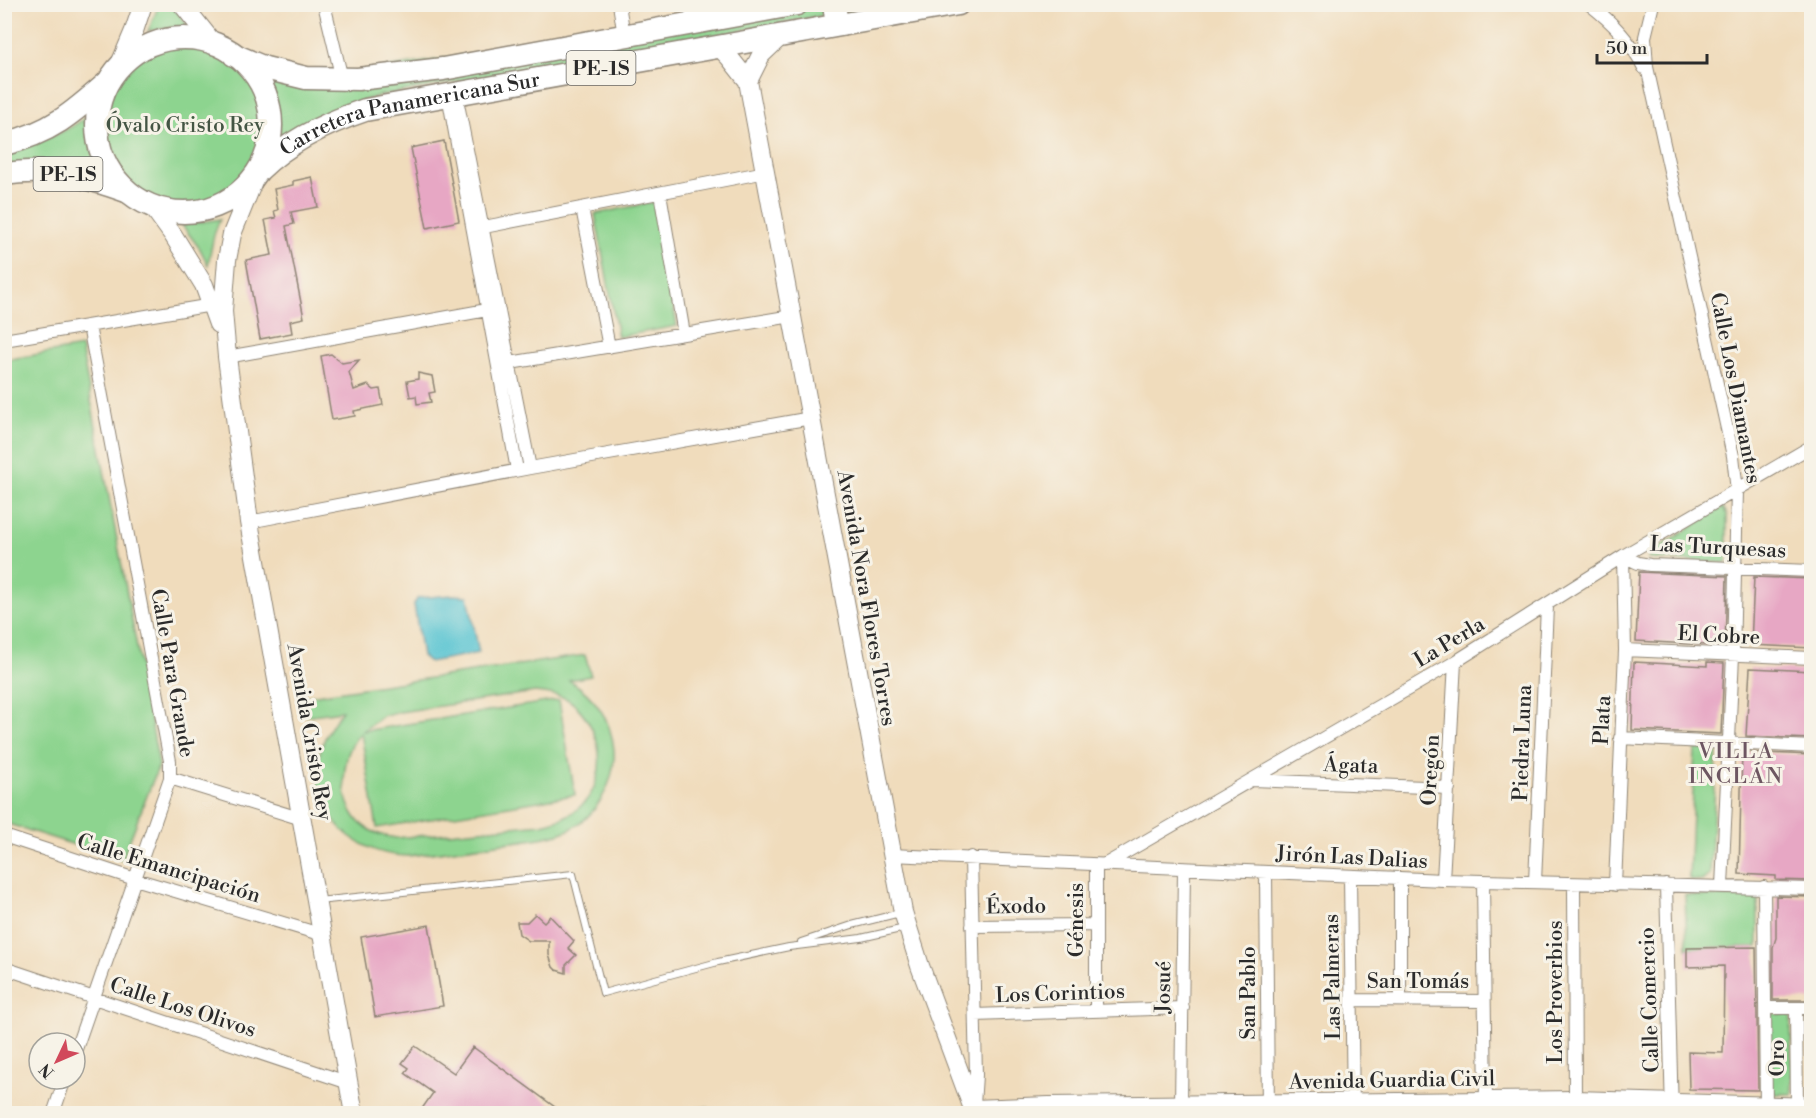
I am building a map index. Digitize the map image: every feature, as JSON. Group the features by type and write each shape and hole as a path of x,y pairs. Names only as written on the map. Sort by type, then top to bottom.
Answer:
{"highway":[{"name":"Carretera Panamericana Sur","path":"234,55 284,73 306,78 342,79 443,69 797,4"},
{"name":"Carretera Panamericana Sur","path":"257,174 270,159 306,135 365,110 782,35 836,15 958,4"},
{"name":"PE-1S","path":"4,144 41,133 61,122 141,50 169,40 192,39 214,44 234,55 255,75 268,101 271,129 267,151 257,174 234,197 208,209 189,212 170,211 152,206 129,192 84,177 45,170 4,174"},
{"name":"PE-1S","path":"113,76 98,111 99,141 110,169 129,192"}],"street":[{"path":"113,76 134,31 143,4"},
{"path":"182,4 214,44"},
{"path":"324,4 342,79"},
{"path":"619,4 624,36"},
{"name":"Calle Los Diamantes","path":"1589,4 1619,30 1632,46 1651,82"},
{"name":"Calle Los Diamantes","path":"1653,4 1645,37 1647,68 1733,456 1737,491 1733,656 1722,886"},
{"path":"747,81 761,55 782,35"},
{"name":"Avenida Nora Flores Torres","path":"718,46 747,81 766,172 891,855 905,920 975,1111"},
{"path":"452,94 484,227 530,468"},
{"path":"452,94 487,310 517,470"},
{"path":"484,227 766,172"},
{"name":"Avenida Cristo Rey","path":"257,174 232,234 227,260 223,311 227,357 249,522 354,1113"},
{"path":"660,193 684,334"},
{"name":"Avenida Cristo Rey","path":"152,206 204,285 227,357"},
{"path":"582,208 609,347"},
{"path":"4,340 212,305"},
{"path":"227,357 487,310"},
{"path":"510,363 792,316"},
{"name":"Calle Para Grande","path":"82,1031 170,778 170,761 89,326"},
{"path":"249,522 517,470 811,418"},
{"name":"La Perla","path":"1099,865 1455,662 1623,556 1812,446"},
{"name":"Las Turquesas","path":"1623,556 1638,563 1650,565 1812,571"},
{"name":"Plata","path":"1615,885 1625,650 1623,556"},
{"name":"Piedra Luna","path":"1535,882 1547,606"},
{"name":"El Cobre","path":"1625,650 1812,658"},
{"name":"Oregón","path":"1443,880 1455,662"},
{"path":"1620,738 1812,747"},
{"path":"170,778 302,819"},
{"name":"Ágata","path":"1251,779 1449,788"},
{"name":"Calle Emancipación","path":"4,836 135,879 323,935"},
{"name":"Jirón Las Dalias","path":"891,855 1483,882 1812,889"},
{"path":"971,857 975,1111"},
{"name":"Génesis","path":"1096,1011 1099,865"},
{"name":"Josué","path":"1182,1105 1185,869"},
{"name":"San Pablo","path":"1266,873 1268,1109"},
{"name":"Las Palmeras","path":"1350,876 1353,1108"},
{"path":"1400,878 1400,1000"},
{"path":"1483,882 1486,1101"},
{"name":"Los Proverbios","path":"1574,884 1575,1100"},
{"name":"Calle Comercio","path":"1666,885 1672,1108"},
{"path":"1764,887 1766,1110"},
{"name":"Éxodo","path":"972,926 1096,925"},
{"name":"Calle Los Olivos","path":"4,968 349,1083"},
{"name":"San Tomás","path":"1353,1000 1484,1000"},
{"name":"Los Corintios","path":"975,1015 1183,1008"},
{"path":"1765,1008 1812,1008"},
{"name":"Oro","path":"1796,1008 1804,1107"},
{"path":"53,1113 61,1091"},
{"name":"Avenida Guardia Civil","path":"975,1111 1138,1110 1182,1105 1268,1109 1445,1108 1486,1101 1532,1107 1575,1100 1672,1108 1766,1110 1804,1107"}],"lane":[{"path":"317,901 573,874 603,993 718,962 789,947 861,938 905,920"},
{"path":"789,947 852,925 905,920"}],"green space":[{"path":"159,5 172,5 190,29 175,27 148,31"},
{"path":"798,5 825,5 825,12 820,16 378,96 356,103 279,146 277,109 263,74 285,83"},
{"path":"845,5 913,5 848,14"},
{"name":"Óvalo Cristo Rey","path":"185,45 201,46 216,51 242,68 259,94 264,109 264,141 259,156 242,182 216,199 201,204 185,205 169,204 154,199 128,182 111,156 106,141 105,125 106,109 111,94 128,68 154,51 169,46"},
{"path":"89,115 87,136 101,173 5,166 5,153 59,133"},
{"path":"654,202 677,326 618,337 595,214"},
{"path":"220,219 208,265 200,249 182,225"},
{"path":"81,347 159,765 122,860 5,823 5,360"},
{"path":"1723,507 1727,515 1727,563 1648,559 1649,554"},
{"path":"585,655 591,676 569,680 587,693 605,718 614,750 611,776 601,800 593,811 573,828 561,833 532,840 408,856 386,854 367,847 349,836 335,822 324,805 318,786 318,765 323,743 331,726 342,711 306,716 303,697","holes":["535,692 567,699 582,713 593,731 597,743 599,768 592,792 576,810 559,820 542,824 396,838 373,832 355,817 346,798 344,774 349,751 361,733 377,828 575,795 559,700 363,731 382,716 393,713"]},
{"path":"1695,749 1717,750 1710,874 1702,881 1689,879"},
{"path":"1685,895 1758,898 1758,947 1687,948"},
{"path":"1768,1014 1791,1014 1792,1094 1769,1094"},
{"path":"708,1107 709,1113 667,1113"}],"water":[{"path":"468,596 479,653 429,662 422,656 414,604 418,598"}],"building":[{"path":"444,141 459,221 427,228 411,148"},
{"path":"312,177 318,207 291,212 294,224 286,226 304,318 290,321 292,333 260,339 246,260 272,255 265,220 276,218 274,211 278,210 274,189 293,185 293,181"},
{"path":"331,354 342,363 359,360 349,372 354,390 368,385 374,390 380,389 383,405 354,411 355,416 332,420 321,356"},
{"path":"418,373 432,376 435,392 429,393 431,402 417,404 416,396 410,397 407,381 418,379"},
{"path":"1639,572 1727,576 1725,646 1636,641"},
{"path":"1754,577 1812,579 1812,648 1751,645"},
{"path":"1634,662 1707,666 1707,662 1724,663 1721,734 1632,730"},
{"path":"1750,668 1812,671 1812,739 1746,736"},
{"path":"1742,752 1812,755 1812,881 1776,880 1776,876 1739,874"},
{"path":"1776,896 1812,897 1812,1000 1773,1000"},
{"path":"535,914 544,922 550,916 574,941 568,948 576,955 566,965 566,973 553,967 549,955 549,941 529,941 519,934 517,922 527,922"},
{"path":"429,925 443,1006 375,1017 361,937"},
{"path":"1756,947 1758,1090 1689,1089 1688,1052 1723,1053 1724,966 1687,967 1687,948"},
{"path":"415,1046 454,1073 473,1047 563,1113 419,1113 433,1093 405,1073 409,1068 402,1063"}],"district":[{"name":"VILLA INCLÁN","path":"1736,762"}]}
